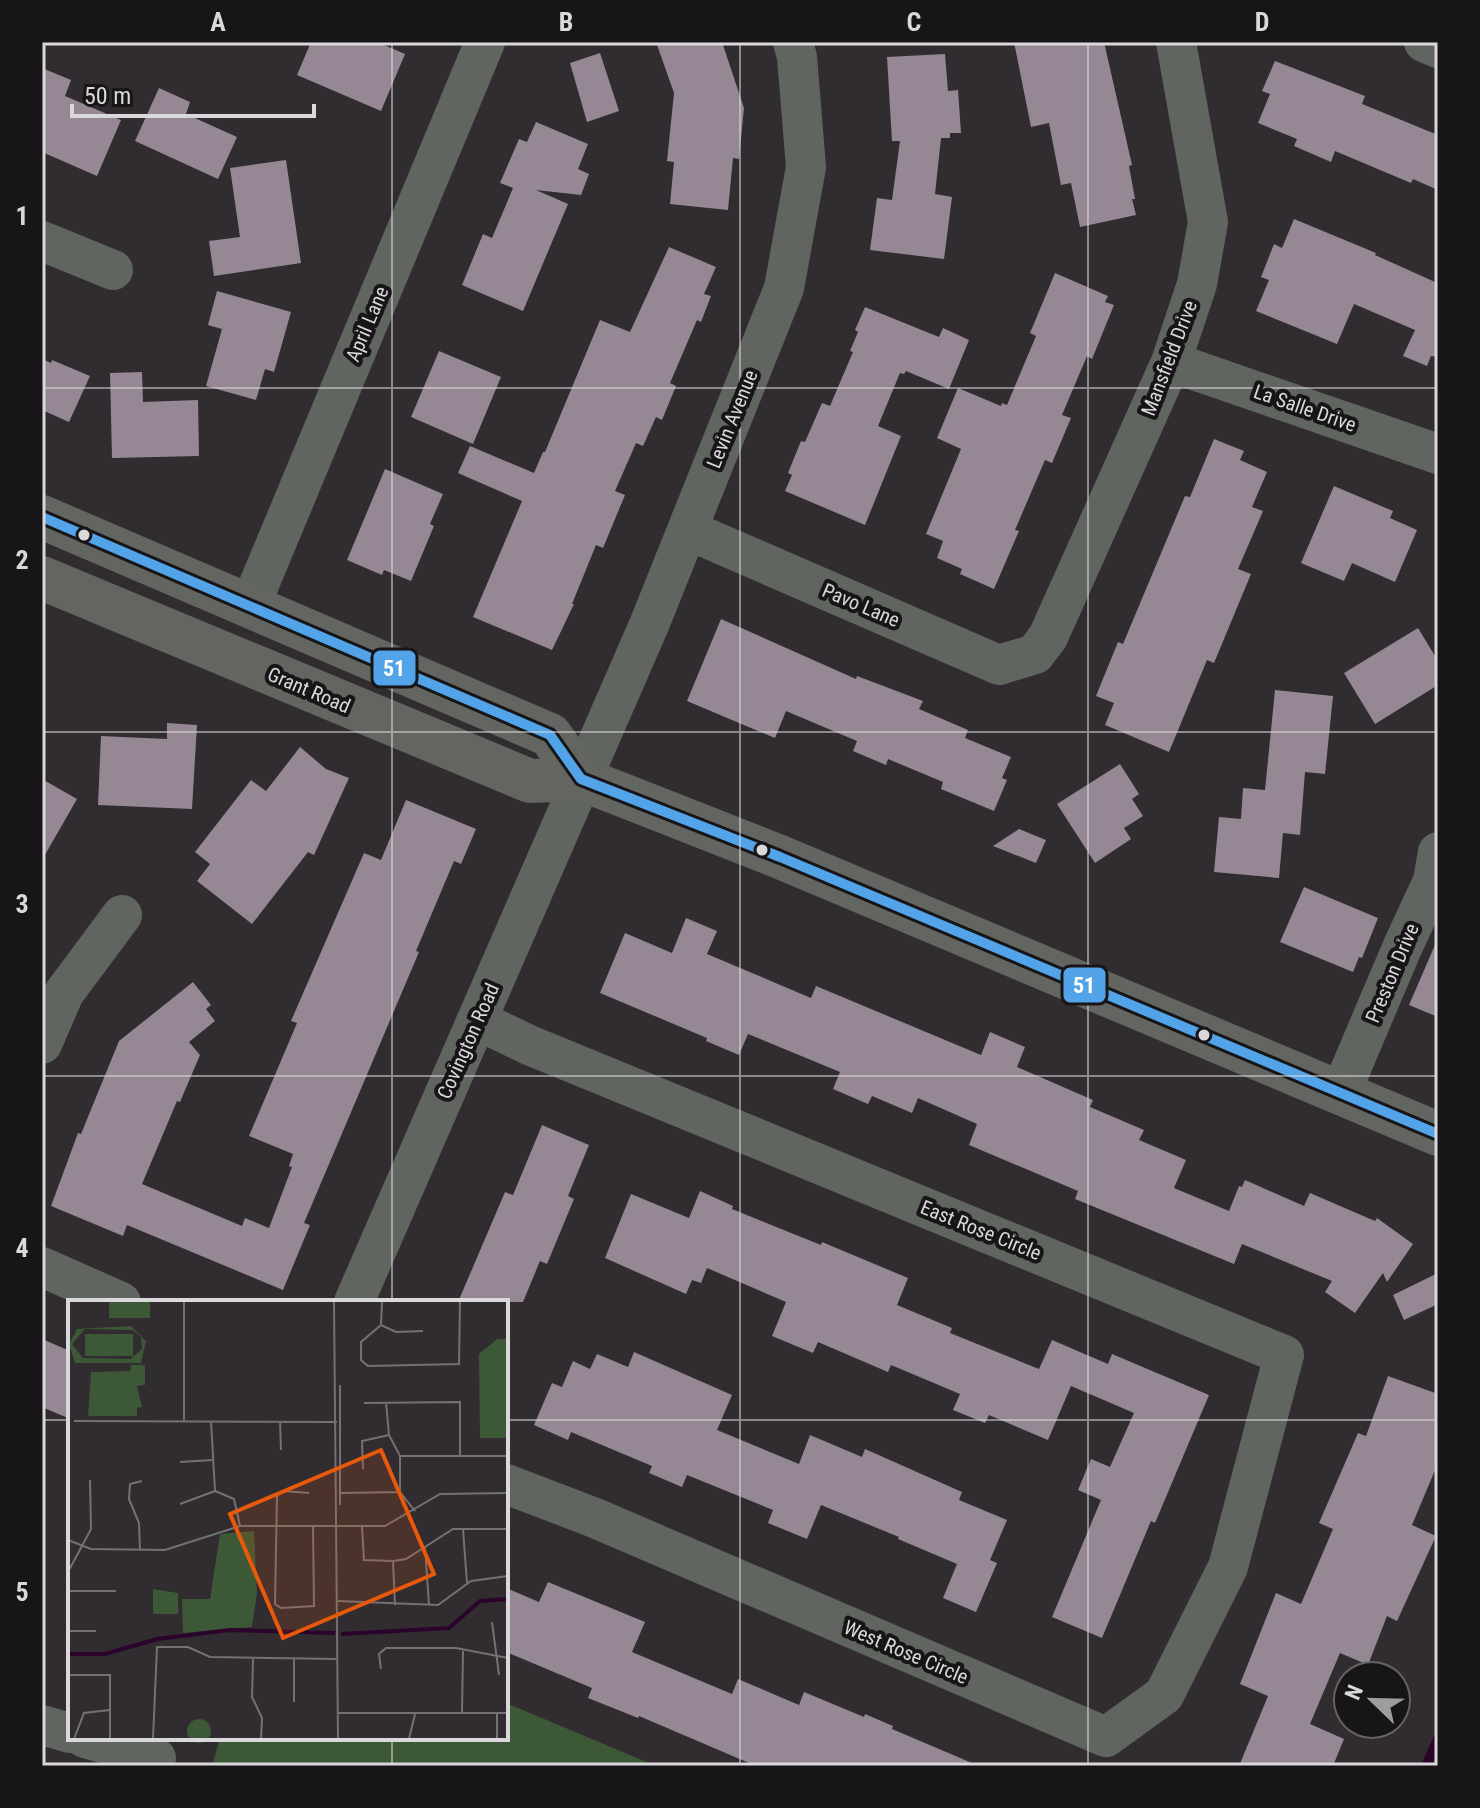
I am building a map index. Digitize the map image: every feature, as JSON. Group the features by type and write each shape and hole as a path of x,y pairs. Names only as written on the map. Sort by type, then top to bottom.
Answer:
{"main road":[{"path":"42,517 550,735 581,779"},
{"name":"Grant Road","path":"42,578 530,781 581,779 780,857 1438,1134"}],"street":[{"name":"April Lane","path":"250,606 485,42"},
{"name":"Levin Avenue","path":"581,779 688,530 784,288 806,167 797,57 793,42"},
{"name":"Mansfield Drive","path":"1035,654 1048,637 1171,362 1197,284 1208,222 1176,42"},
{"path":"1424,42 1438,48"},
{"path":"42,241 113,270"},
{"name":"La Salle Drive","path":"1171,362 1438,454"},
{"name":"Pavo Lane","path":"688,530 999,665 1035,654"},
{"name":"Covington Road","path":"355,1300 581,779"},
{"name":"Preston Drive","path":"1341,1092 1433,881 1438,852"},
{"path":"42,1044 64,993 122,915"},
{"name":"East Rose Circle","path":"477,1020 529,1045 1284,1355 1228,1567"},
{"path":"42,1267 116,1300"},
{"name":"West Rose Circle","path":"508,1485 595,1518 1106,1737 1164,1695 1228,1567"},
{"path":"42,1725 68,1732"},
{"path":"94,1740 158,1754"}],"green space":[{"path":"508,1704 656,1766 212,1766 219,1740 508,1740"}],"building":[{"path":"311,42 377,42 405,54 381,111 297,75"},
{"path":"656,42 722,42 744,108 739,159 733,158 728,210 670,204 674,162 667,161 674,93"},
{"path":"1014,42 1104,42 1132,165 1129,166 1136,215 1080,227 1071,183 1061,185 1049,123 1031,127"},
{"path":"600,53 619,111 587,122 570,63"},
{"path":"945,54 948,91 958,90 961,133 950,133 950,138 941,138 935,194 952,197 944,259 870,250 877,198 892,200 900,141 892,141 887,57"},
{"path":"1275,61 1365,96 1362,104 1438,135 1438,190 1413,179 1411,183 1335,151 1331,162 1294,146 1297,139 1258,123 1270,94 1262,91"},
{"path":"42,68 71,80 65,96 121,120 97,176 42,152"},
{"path":"159,88 190,102 186,114 237,137 218,179 135,141"},
{"path":"536,122 588,144 578,169 589,174 581,195 536,190 568,204 523,311 462,285 483,234 492,238 513,188 500,183 519,139 527,142"},
{"path":"286,160 301,263 214,276 209,241 240,237 230,168"},
{"path":"1294,219 1376,253 1435,282 1438,275 1438,357 1431,356 1427,366 1403,356 1415,330 1354,304 1337,344 1256,311 1269,280 1261,277 1274,244 1282,248"},
{"path":"669,247 716,267 704,294 711,296 701,322 697,320 670,383 676,386 662,420 656,417 643,446 636,443 615,491 625,495 603,548 596,545 574,604 552,650 473,617 522,501 458,473 470,446 534,473 600,320 630,332"},
{"path":"1055,273 1108,296 1105,302 1114,305 1092,359 1087,356 1062,415 1071,418 1052,463 1045,460 994,589 960,574 962,569 937,558 943,541 926,534 961,449 937,438 958,388 1001,406 1002,403 1007,405 1036,336 1030,333"},
{"path":"217,291 291,312 274,372 265,369 256,400 206,386 222,329 208,325"},
{"path":"865,307 939,337 943,328 969,340 949,389 906,371 900,373 878,426 901,436 865,525 785,491 792,475 788,473 801,441 805,442 822,403 830,406 853,352 850,351 858,332 855,330"},
{"path":"439,351 501,377 473,444 411,417"},
{"path":"42,359 90,376 69,422 42,410"},
{"path":"142,372 143,402 198,400 199,456 112,458 110,373"},
{"path":"1214,439 1244,451 1240,460 1267,472 1252,507 1263,511 1238,569 1251,574 1214,663 1207,660 1169,752 1105,725 1114,703 1096,696 1118,642 1123,644 1185,496 1190,497"},
{"path":"385,469 443,494 430,524 434,526 411,581 384,570 382,575 347,560"},
{"path":"1334,486 1393,511 1390,518 1417,530 1395,582 1352,563 1344,581 1301,563"},
{"path":"721,619 856,679 857,676 923,701 919,709 968,730 965,738 1011,757 1002,778 1007,780 994,811 941,789 943,782 888,759 886,765 853,751 857,741 786,711 775,738 687,701"},
{"path":"1418,628 1438,661 1438,685 1375,724 1344,673"},
{"path":"1275,690 1333,696 1325,774 1305,772 1300,835 1283,833 1279,878 1214,872 1219,817 1241,819 1243,788 1265,790"},
{"path":"167,723 197,725 192,809 98,805 101,736 167,739"},
{"path":"300,747 326,769 349,778 314,855 308,852 252,924 197,881 210,864 195,852 251,780 266,791"},
{"path":"1120,764 1139,794 1132,799 1143,816 1124,828 1131,839 1095,863 1057,804"},
{"path":"42,779 77,799 42,860"},
{"path":"406,800 476,829 461,864 454,861 416,951 419,952 304,1223 310,1225 283,1290 127,1225 123,1236 51,1206 78,1133 81,1134 119,1041 193,982 211,1005 206,1009 215,1021 189,1042 200,1055 142,1184 242,1226 245,1218 269,1228 292,1167 289,1166 293,1154 249,1136 297,1023 291,1021 364,853 381,860"},
{"path":"1019,829 1046,840 1036,863 993,846"},
{"path":"1304,887 1378,918 1353,972 1280,942"},
{"path":"686,918 717,931 707,954 811,998 816,986 981,1055 990,1032 1025,1047 1017,1067 1093,1100 1090,1107 1144,1130 1139,1140 1186,1160 1174,1188 1229,1211 1239,1186 1242,1187 1245,1180 1304,1206 1310,1193 1375,1221 1377,1218 1413,1244 1387,1282 1383,1273 1355,1313 1325,1292 1332,1281 1242,1244 1234,1264 1075,1199 1078,1191 969,1145 977,1124 918,1098 912,1113 872,1096 868,1104 833,1089 840,1072 748,1034 739,1055 706,1041 707,1038 600,993 625,933 672,953"},
{"path":"1438,938 1438,1017 1409,1005"},
{"path":"542,1125 589,1145 568,1196 574,1199 547,1264 540,1261 523,1302 459,1300 505,1192 513,1195"},
{"path":"700,1191 733,1206 732,1209 908,1278 897,1305 952,1328 950,1333 1039,1369 1052,1340 1108,1364 1112,1354 1209,1395 1102,1638 1052,1617 1101,1500 1078,1490 1091,1459 1110,1467 1134,1413 1071,1386 1048,1440 989,1415 985,1423 953,1410 960,1394 891,1365 888,1372 818,1342 813,1353 772,1336 786,1302 707,1268 701,1283 692,1280 686,1294 605,1258 631,1194 689,1218"},
{"path":"1438,1273 1438,1304 1404,1320 1393,1295"},
{"path":"42,1339 68,1350 68,1418 42,1407"},
{"path":"634,1352 732,1395 717,1430 799,1464 810,1435 862,1457 865,1449 962,1492 959,1500 1007,1520 990,1560 997,1563 976,1612 943,1598 957,1564 899,1537 821,1505 807,1539 768,1523 773,1510 687,1475 682,1487 649,1473 652,1466 571,1432 568,1440 534,1425 552,1383 562,1387 573,1361 590,1369 597,1354 628,1367"},
{"path":"1388,1376 1438,1394 1438,1463 1412,1525 1436,1536 1397,1621 1387,1616 1370,1660 1356,1660 1340,1653 1337,1660 1332,1660 1332,1672 1310,1724 1332,1734 1332,1740 1344,1740 1333,1766 1239,1766 1268,1696 1240,1684 1276,1593 1301,1604 1333,1529 1319,1523 1358,1433 1366,1436"},
{"path":"548,1582 645,1622 632,1652 732,1694 738,1679 799,1705 804,1692 864,1717 865,1714 893,1726 892,1729 979,1766 756,1766 639,1716 588,1698 592,1688 508,1653 508,1589 539,1602"}],"waterway":[{"path":"1426,1766 1438,1739"}],"transit line":[{"name":"51","path":"42,517 550,735 581,779 780,857 1438,1134"}]}
